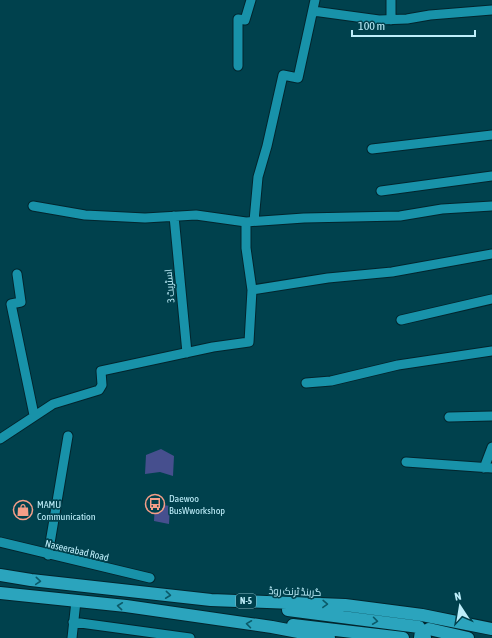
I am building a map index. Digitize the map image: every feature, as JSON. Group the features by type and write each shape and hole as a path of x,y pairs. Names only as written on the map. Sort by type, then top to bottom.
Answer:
{"highway":[{"name":"گرینڈ ٹرنک روڈ","path":"0,575 30,580 211,600 345,605 422,615 492,629"},
{"name":"N-5","path":"0,593 126,606 272,627 329,638"},
{"path":"211,600 419,627 421,631 420,638"},
{"path":"272,627 295,624 403,638"},
{"path":"424,638 424,633 429,629 468,638"}],"street":[{"path":"238,66 238,19 246,20 251,0"},
{"path":"0,439 34,415 53,404 99,390 102,385 101,372 187,353 249,342 252,290 246,248 258,177 267,146 283,75 298,78 315,0"},
{"path":"391,0 391,20"},
{"path":"313,11 379,20 391,20 492,10"},
{"path":"372,149 492,135"},
{"path":"381,191 492,176"},
{"path":"33,206 85,215 145,218 196,215 250,222 304,218 400,216 442,209 492,206"},
{"name":"اسٹریٹ 3","path":"174,216 187,353"},
{"path":"252,290 328,278 392,272 492,254"},
{"path":"17,274 21,302 11,304 34,415"},
{"path":"401,320 492,299"},
{"path":"306,383 331,381 398,364 492,351"},
{"path":"449,417 492,416"},
{"path":"48,555 68,436"},
{"path":"406,462 488,468 492,447"},
{"name":"Naseerabad Road","path":"0,542 48,555 150,578"},
{"path":"72,638 76,602"},
{"path":"73,622 190,638"}],"building":[{"path":"161,449 174,456 173,476 160,472 145,474 146,455"},
{"path":"155,504 170,506 169,524 154,521"}],"place":[{"name":"Daewoo BusWworkshop","path":"155,504"},
{"name":"MAMU Communication","path":"23,510"}]}
